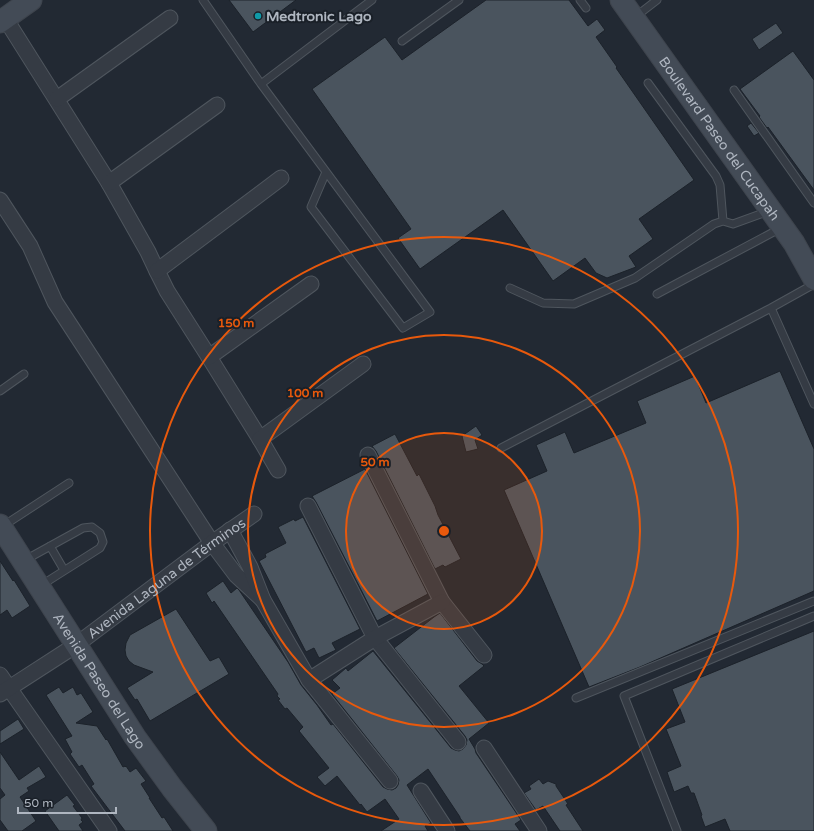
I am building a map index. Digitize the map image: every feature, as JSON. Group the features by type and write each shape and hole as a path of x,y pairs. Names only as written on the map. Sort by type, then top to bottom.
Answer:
{"main road":[{"path":"3,20 31,0"},
{"name":"Boulevard Paseo del Cucapah","path":"621,0 777,218 794,243 814,279"},
{"name":"Avenida Paseo del Lago","path":"1,526 135,737 172,788 206,831"}],"street":[{"path":"57,99 170,18"},
{"path":"3,20 57,99 109,182 148,252 166,291 209,357 278,470"},
{"path":"109,182 217,105"},
{"path":"157,271 281,178"},
{"path":"0,200 30,246 55,302 212,544 236,574 263,600"},
{"path":"209,357 311,284"},
{"path":"260,439 362,364"},
{"path":"368,455 442,602 484,655"},
{"path":"308,506 375,638 458,742"},
{"name":"Avenida Laguna de Términos","path":"4,691 76,645 230,530 254,514"},
{"path":"230,530 250,567 263,600 310,680 390,781"},
{"path":"310,680 375,638 442,602"},
{"path":"0,675 4,691 109,831"},
{"path":"484,748 539,831"},
{"path":"421,791 447,831"}],"lane":[{"path":"204,0 261,84 430,312 403,328 311,207 326,172"},
{"path":"261,84 372,0"},
{"path":"402,41 459,0"},
{"path":"580,0 586,8"},
{"path":"634,18 657,0"},
{"path":"648,84 716,176 720,185 723,221"},
{"path":"734,90 814,203"},
{"path":"510,288 544,303 574,304 635,278 714,224 723,221 733,224 777,218"},
{"path":"657,294 777,218"},
{"path":"501,448 772,308 814,284"},
{"path":"772,308 814,404"},
{"path":"0,391 24,374"},
{"path":"1,526 69,483"},
{"path":"23,562 84,528 92,527 100,533 103,542 100,548 39,587"},
{"path":"50,546 64,570"},
{"path":"576,698 814,601"},
{"path":"676,831 624,696 814,616"}],"building":[{"name":"Medtronic Lago","path":"229,0 296,0 253,32"},
{"path":"486,0 569,0 588,26 597,19 605,30 596,37 694,180 639,219 653,239 629,256 636,267 607,278 596,273 585,258 553,281 503,210 420,269 398,238 411,229 312,89 385,37 402,60"},
{"path":"776,23 783,33 759,50 752,39"},
{"path":"793,51 814,80 814,190 768,127 767,128 740,89"},
{"path":"751,123 759,133 754,136 747,126"},
{"path":"780,371 814,449 814,591 640,667 589,687 504,490 547,471 536,445 565,432 574,453 646,423 637,401 695,376 706,403"},
{"path":"476,426 482,435 475,440 478,449 466,452 462,436"},
{"path":"395,434 417,476 419,474 461,559 445,567 443,565 435,569 376,451 372,446"},
{"path":"365,469 428,594 377,621 312,496"},
{"path":"303,517 360,629 332,643 336,650 319,658 314,648 306,652 259,561 266,557 265,554 286,543 278,527 294,519 295,521"},
{"path":"0,561 30,606 12,618 7,610 0,615"},
{"path":"223,581 231,593 237,588 239,590 288,662 301,685 331,725 333,724 383,787 392,790 398,785 399,780 397,776 332,694 340,688 332,680 346,668 348,671 373,651 451,748 459,751 463,749 467,740 465,736 394,648 440,613 477,661 484,666 459,686 489,723 469,739 476,753 521,820 515,824 520,831 470,831 428,769 407,785 431,823 425,826 428,831 381,831 399,819 385,799 367,812 337,776 325,786 317,777 329,768 299,731 303,727 278,700 280,699 277,696 278,694 214,601 212,603 206,593"},
{"path":"176,609 210,661 219,657 229,674 150,721 137,699 135,700 127,688 153,672 134,665 129,661 125,650 126,643 130,635"},
{"path":"814,631 814,831 730,831 725,819 705,827 694,793 691,793 688,786 674,792 667,772 681,766 666,729 685,722 672,689"},
{"path":"59,687 63,693 73,687 77,695 81,693 93,712 76,723 97,726 106,740 107,739 123,767 126,766 130,772 136,768 146,781 141,784 149,798 162,818 164,817 173,831 125,831 91,786 94,784 82,765 79,767 70,754 72,752 65,739 72,736 46,695"},
{"path":"18,719 24,729 0,744 0,731"},
{"path":"0,752 19,780 39,766 46,777 27,788 29,791 20,797 36,821 22,831 8,831 0,820 0,799 5,795 0,788"},
{"path":"539,779 543,784 548,781 556,784 568,804 566,805 583,831 560,831 543,806 536,810 524,793 531,789 529,786"},
{"path":"67,795 75,805 73,806 82,818 81,820 83,822 79,825 83,831 59,831 45,811"}],"place":[{"name":"Medtronic Lago","path":"258,16"}]}
